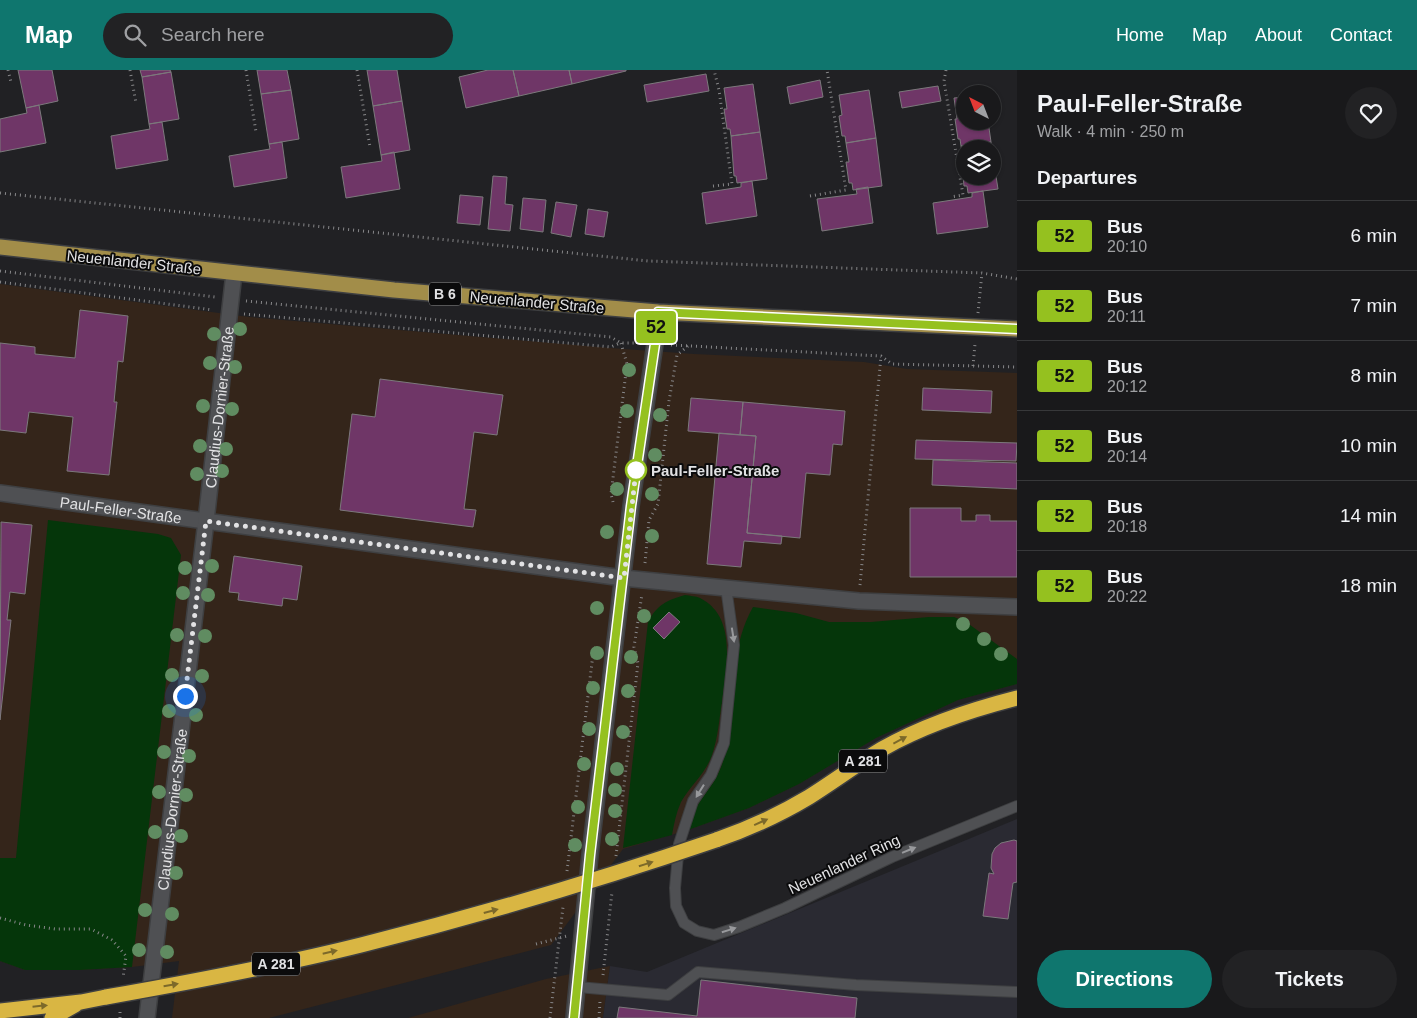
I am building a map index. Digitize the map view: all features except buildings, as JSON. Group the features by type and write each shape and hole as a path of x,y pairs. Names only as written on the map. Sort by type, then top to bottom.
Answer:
{"highway":[{"name":"A 281","path":"0,1010 81,1002 276,964 444,924 581,885 716,840 779,814 809,797 881,750 915,732 951,718 1017,698"},
{"path":"52,1018 81,1002"}],"main road":[{"name":"Neuenlander Straße","path":"0,247 394,290 658,312 1017,329"}],"street":[{"name":"Claudius-Dornier-Straße","path":"147,1018 234,273"},
{"path":"574,1018 591,845 631,506 658,312"},
{"name":"Paul-Feller-Straße","path":"0,494 624,578 859,600 1017,607"}],"lane":[{"name":"Neuenlander Ring","path":"726,587 734,645 724,743 710,774 694,801 679,844 675,888 676,906 684,922 698,931 714,935 739,927 785,908 892,857 1017,806"},
{"path":"578,987 668,995 698,972 856,985 1017,992"}],"path":[{"path":"8,70 11,82"},
{"path":"130,70 136,103"},
{"path":"246,70 256,132"},
{"path":"357,70 370,147"},
{"path":"712,186 732,184 719,90 714,70"},
{"path":"810,196 846,190 827,70"},
{"path":"946,70 944,81 963,195 950,197"},
{"path":"0,193 648,261 982,273 1017,279"},
{"path":"0,271 230,306 611,337 621,342 881,356 892,364 1017,368"},
{"path":"0,282 611,347 621,342"},
{"path":"613,503 611,494 627,364 621,342"},
{"path":"616,858 638,663 634,647 644,580 649,520 658,504 669,401 677,355 689,346"},
{"path":"859,600 881,356"},
{"path":"567,874 593,654 599,638"},
{"path":"598,1018 613,886"},
{"path":"550,1018 564,903"},
{"path":"0,918 26,926 91,929 112,940 126,956 123,982"},
{"path":"536,944 583,931"},
{"path":"120,1018 121,1000"}],"shaded area":[{"path":"0,284 249,317 610,348 864,362 907,369 1017,373 1017,684 958,700 876,738 799,784 749,808 688,830 623,849 551,945 269,1018 172,1018 179,961 132,967 79,970 25,970 0,961"},
{"path":"1017,819 1017,1018 603,1018 610,966 647,972"},
{"path":"610,966 603,1018 408,1018 546,979"}],"green space":[{"path":"48,520 158,534 171,538 181,555 132,967 79,970 25,970 0,961 0,858 16,858"},
{"path":"685,595 700,598 712,607 720,618 725,631 727,645 726,674 716,742 706,768 681,802 676,814 672,835 623,848 648,622 655,611 663,604"},
{"path":"753,607 796,613 829,622 871,622 929,617 954,617 966,622 1017,659 1017,684 958,700 876,738 799,784 749,808 688,830 694,811 713,783 723,762 728,736 738,649 746,621"}],"bus line":[{"name":"52","path":"574,1018 590,855 631,506 658,312 1017,329"}],"place":[{"name":"Paul-Feller-Straße","path":"636,470"}],"route":[{"path":"185,696 206,521 624,578 636,470"}]}
